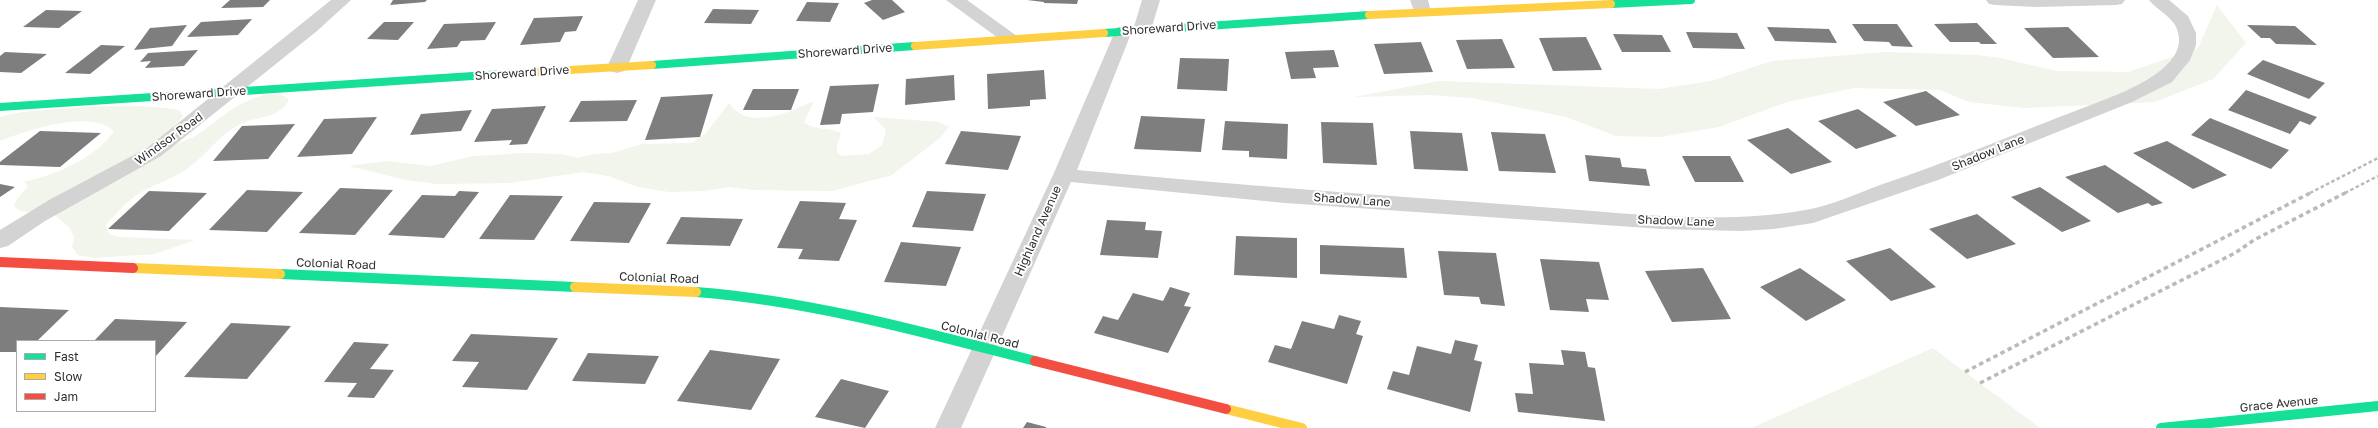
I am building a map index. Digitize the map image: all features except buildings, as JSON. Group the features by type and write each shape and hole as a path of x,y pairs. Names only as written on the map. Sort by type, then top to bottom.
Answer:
{"street":[{"name":"Windsor Road","path":"0,241 48,208 127,169 154,152 311,28 342,0"},
{"path":"617,67 638,17 647,0"},
{"path":"955,0 1012,39"},
{"path":"1142,30 1152,0"},
{"name":"Shoreward Drive","path":"0,107 617,67 1142,30 1421,6 1691,0"},
{"path":"1996,0 2044,2 2116,0"},
{"name":"Shadow Lane","path":"1064,175 1285,196 1662,222 1741,224 1774,222 1813,216 1931,175 2125,98 2165,78 2181,60 2187,45 2187,33 2182,20 2158,0"},
{"name":"Highland Avenue","path":"948,428 1064,175 1122,31"},
{"name":"Colonial Road","path":"0,262 726,293 818,307 1302,428"},
{"name":"Grace Avenue","path":"2185,427 2378,406"},
{"path":"2161,428 2185,427"}],"shaded area":[{"path":"2217,5 2246,43 2213,79 2155,102 2024,108 1969,102 1940,90 1854,88 1787,102 1719,127 1660,137 1616,136 1566,117 1472,98 1429,95 1354,97 1439,81 1659,89 1711,81 1772,61 1886,52 1978,55 2000,58 2057,71 2128,72 2198,48"},
{"path":"268,94 280,94 289,99 286,105 276,113 245,122 228,131 188,168 141,192 130,200 106,225 109,234 119,237 195,240 155,254 94,258 78,255 72,247 74,237 70,228 55,215 20,211 14,206 17,199 28,186 24,182 49,175 74,164 97,149 114,131 103,125 90,122 75,122 42,127 0,141 0,117 28,112 103,106 149,106 179,110 183,116 172,128 177,144 194,137 241,104"},
{"path":"814,101 804,122 812,127 841,133 837,145 837,152 841,156 869,154 882,145 886,130 874,117 939,122 949,127 940,138 892,175 832,191 753,190 729,187 704,191 669,192 638,187 608,176 583,172 511,183 437,184 406,180 349,166 386,161 431,166 473,156 526,153 562,154 578,158 593,154 612,153 642,144 691,143 706,133 729,103 737,112 758,118 782,114"},
{"path":"1933,348 2040,428 1751,428"}],"railway":[{"path":"2310,193 2378,158"},
{"path":"2345,193 2378,176"},
{"path":"1965,372 2312,192"},
{"path":"1980,383 2235,253 2254,240 2347,192"}],"traffic: fast":[{"path":"1611,4 1691,0"},
{"path":"1104,33 1369,15"},
{"path":"652,65 915,46"},
{"path":"0,107 503,74"},
{"path":"280,274 575,287"},
{"path":"696,292 739,295 824,309 909,328 1035,361"},
{"path":"2161,428 2378,406"}],"traffic: slow":[{"path":"1369,15 1611,4"},
{"path":"915,46 1104,33"},
{"path":"503,74 652,65"},
{"path":"133,268 280,274"},
{"path":"575,287 696,292"},
{"path":"1226,409 1302,428"}],"traffic: jam":[{"path":"0,262 133,268"},
{"path":"1035,361 1226,409"}]}
